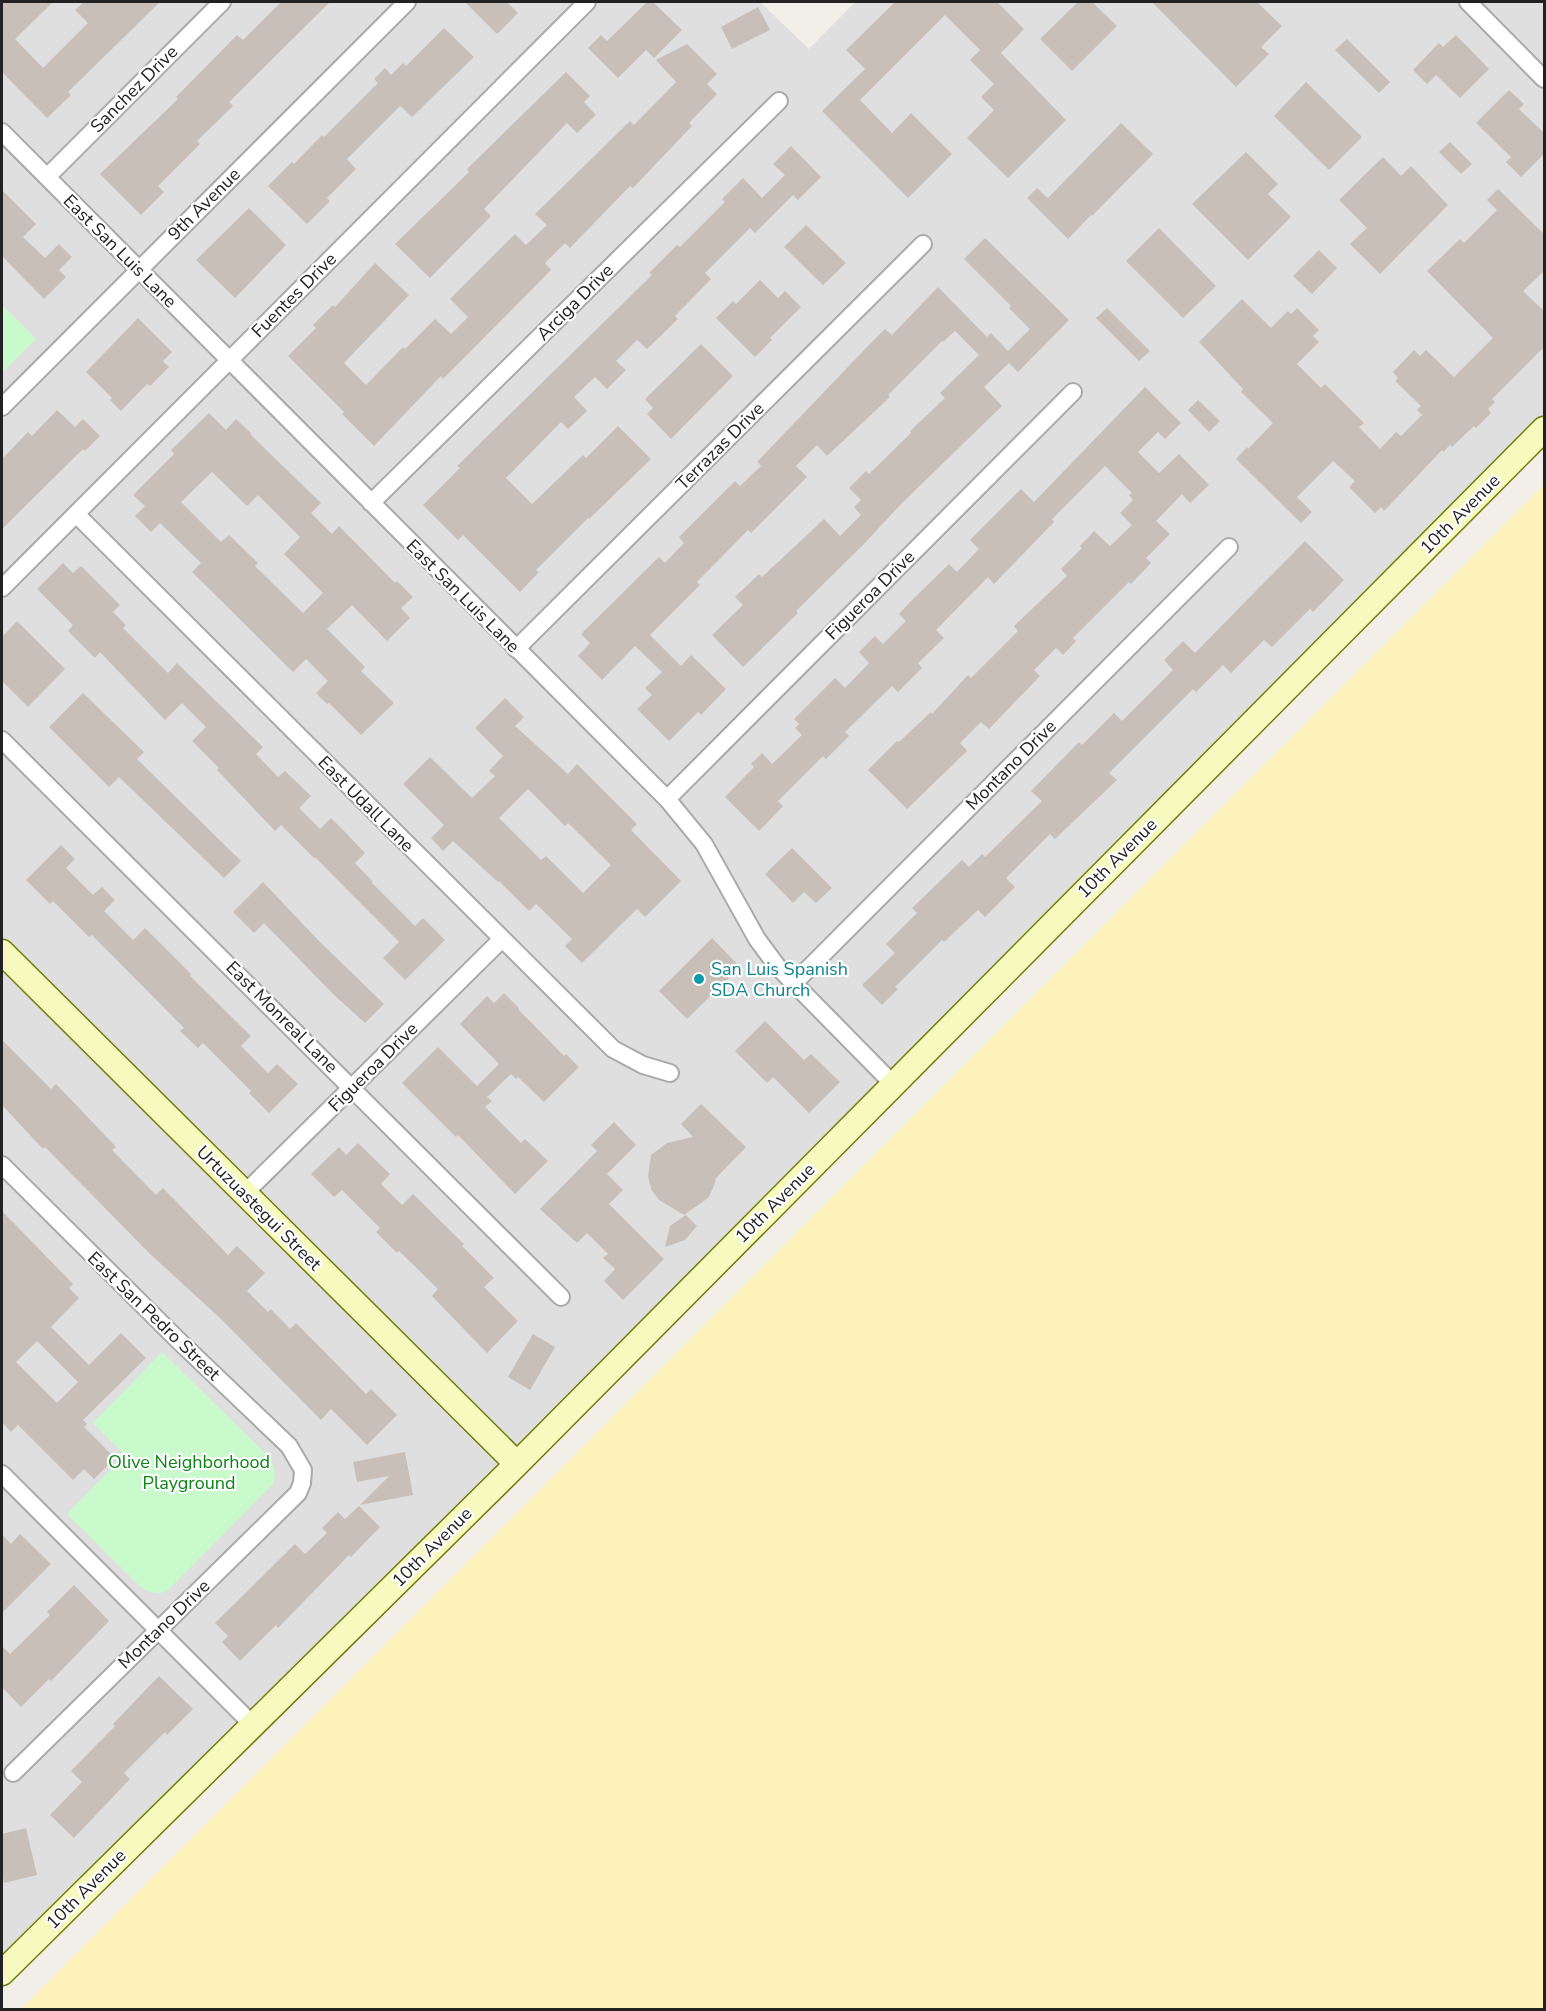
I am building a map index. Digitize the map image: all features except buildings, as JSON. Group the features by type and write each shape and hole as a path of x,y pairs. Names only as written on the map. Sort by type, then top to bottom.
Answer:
{"main road":[{"name":"10th Avenue","path":"2,1973 516,1464 1545,429"},
{"name":"Urtuzuastegui Street","path":"2,952 516,1464"}],"street":[{"name":"Sanchez Drive","path":"47,177 222,2"},
{"name":"9th Avenue","path":"2,407 407,2"},
{"name":"Fuentes Drive","path":"2,588 587,2"},
{"path":"1477,4 1545,79"},
{"name":"Arciga Drive","path":"371,503 779,101"},
{"name":"East San Luis Lane","path":"2,132 667,799 704,844 757,939 777,966 893,1084"},
{"name":"Terrazas Drive","path":"516,649 923,244"},
{"name":"Figueroa Drive","path":"667,799 1073,392"},
{"name":"East Udall Lane","path":"76,514 613,1049 643,1065 670,1073"},
{"name":"Montano Drive","path":"794,983 1229,547"},
{"name":"East Monreal Lane","path":"2,740 561,1297"},
{"name":"Figueroa Drive","path":"244,1194 502,939"},
{"name":"East San Pedro Street","path":"2,1165 179,1341 289,1446 303,1470"},
{"name":"Montano Drive","path":"13,1773 298,1493 303,1470"},
{"path":"3,1480 253,1725"}],"shaded area":[{"path":"2,2 760,2 809,49 855,2 1544,2 1544,429 2,1973"}],"sand":[{"path":"1544,485 1544,2009 21,2009"}],"green space":[{"path":"2,305 36,339 2,373"},
{"name":"Olive Neighborhood Playground","path":"162,1352 269,1457 275,1473 273,1484 167,1591 157,1593 142,1588 67,1514 125,1455 93,1423"}],"place":[{"name":"San Luis Spanish SDA Church","path":"699,979"}]}
